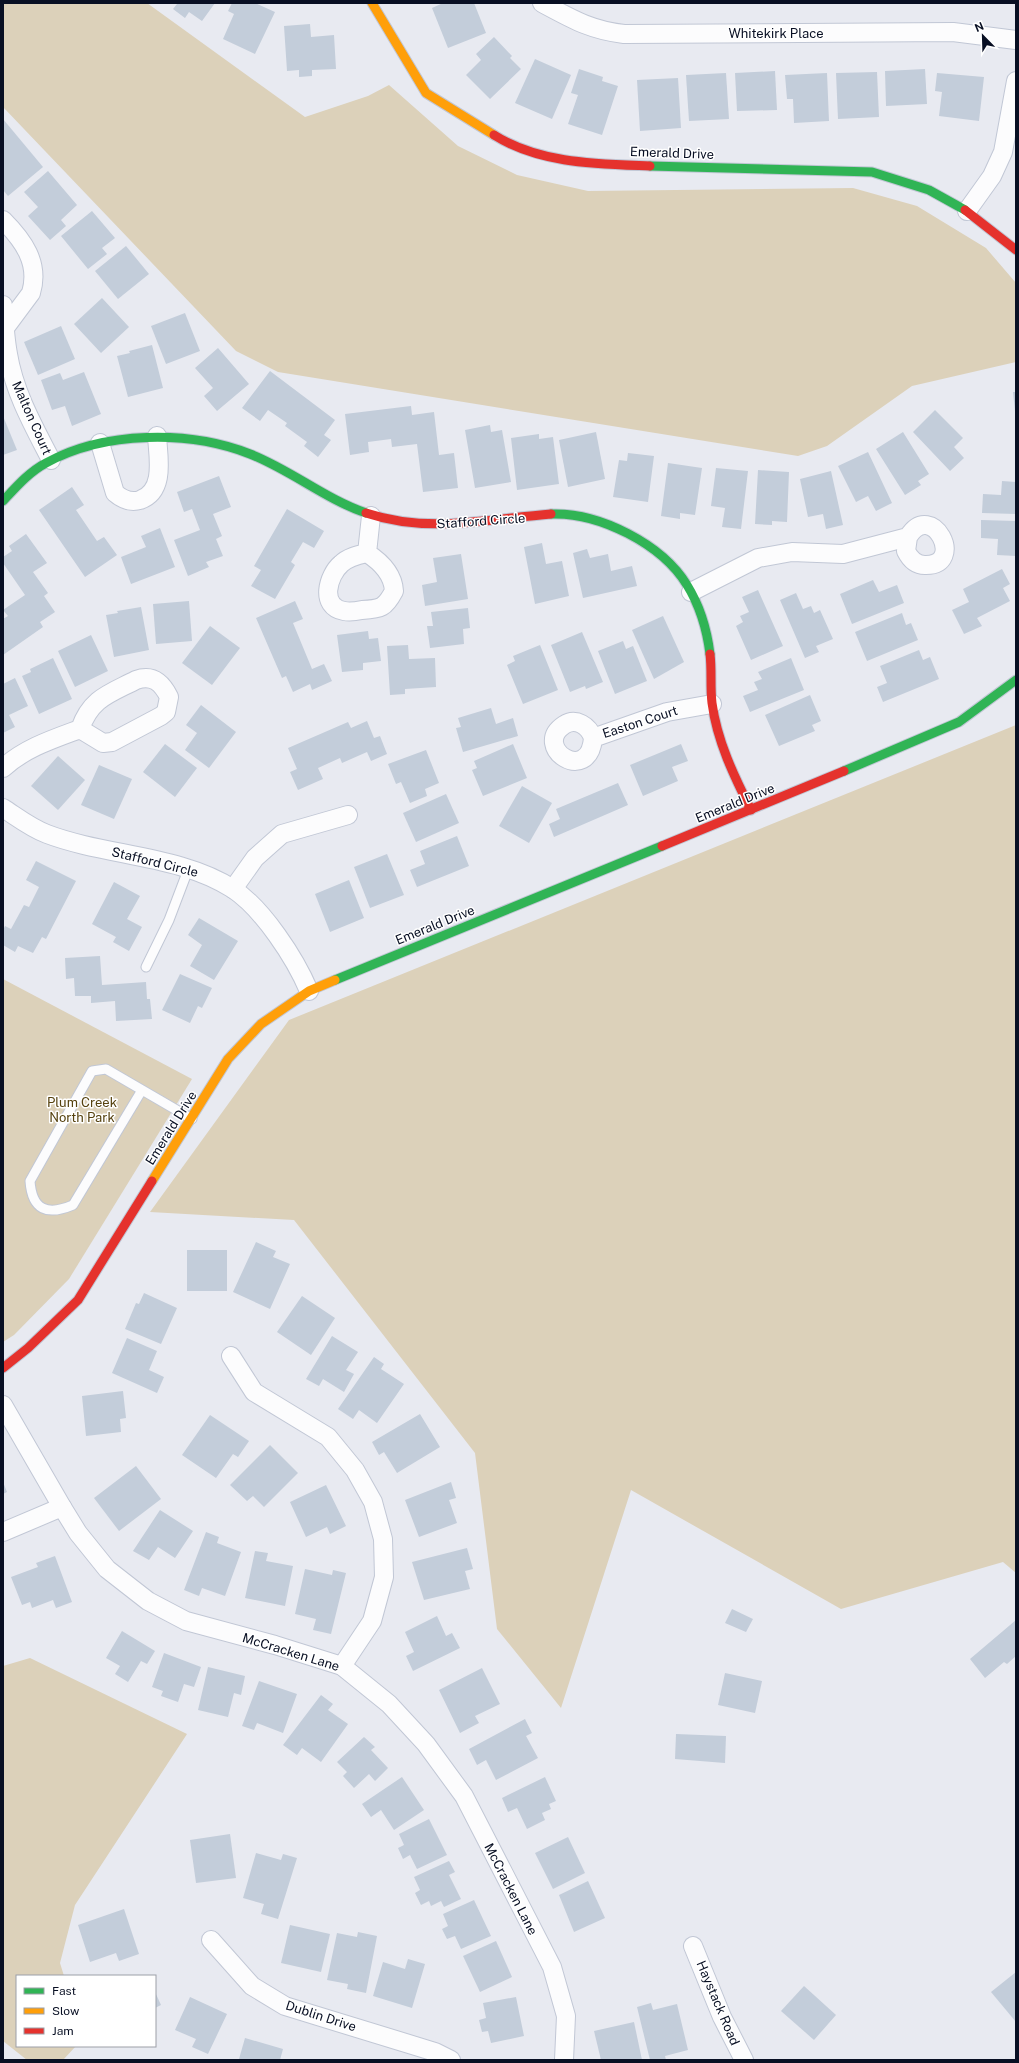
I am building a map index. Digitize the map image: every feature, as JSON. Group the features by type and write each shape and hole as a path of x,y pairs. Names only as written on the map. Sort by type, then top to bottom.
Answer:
{"street":[{"name":"Emerald Drive","path":"372,3 426,93 500,139 550,158 597,164 872,172 929,190 967,211 1016,250"},
{"name":"Whitekirk Place","path":"542,3 582,25 602,32 624,34 953,32 1016,40"},
{"path":"967,211 992,176 1003,152 1016,81"},
{"path":"3,220 19,237 34,266 33,286 31,292 5,328"},
{"name":"Malton Court","path":"3,305 8,355 18,389 32,424 51,460"},
{"path":"100,443 115,493 121,498 137,501 145,498 156,487 158,466 157,436"},
{"name":"Stafford Circle","path":"3,501 17,486 51,460 100,443 129,438 157,436 191,438 251,454 342,505 371,516 428,525 463,525 547,515 573,515 590,519 636,538 674,567 691,592 704,620 710,653 712,704 720,738 729,763 751,810"},
{"path":"367,553 371,516"},
{"path":"691,592 758,558 792,552 843,554 908,537"},
{"path":"143,677 152,678 159,682 169,697 166,712 161,716 112,742 103,743 80,729 84,717 96,702 143,677"},
{"name":"Emerald Drive","path":"3,1368 28,1348 78,1300 228,1059 261,1024 309,991 751,810 960,722 1016,680"},
{"name":"Easton Court","path":"593,738 667,712 712,704"},
{"path":"3,768 14,758 39,745 80,729"},
{"name":"Stafford Circle","path":"3,808 46,834 68,841 203,874 233,889 266,922 299,968 309,991"},
{"path":"233,889 255,858 282,834 348,815"},
{"path":"232,1356 254,1392 328,1437 355,1470 373,1502 383,1539 384,1577 372,1622 342,1666"},
{"name":"McCracken Lane","path":"3,1405 78,1533 107,1568 148,1601 186,1622 275,1645 342,1666 389,1704 421,1738 464,1796 552,1967 566,2016 564,2060"},
{"path":"3,1532 62,1507"},
{"name":"Dublin Drive","path":"211,1940 252,1986 285,2006 435,2052 451,2060"},
{"name":"Haystack Road","path":"693,1946 722,2017 744,2060"}],"lane":[{"path":"146,967 169,920 188,870"},
{"path":"142,1090 73,1205 62,1210 49,1211 36,1204 31,1195 30,1181 92,1071 106,1069 192,1119"}],"green space":[{"path":"3,3 147,3 305,117 368,96 389,85 458,146 517,175 588,191 853,188 917,206 986,248 1016,283 1016,362 912,386 827,446 798,456 278,372 236,351 3,107"},
{"path":"1016,725 1016,1573 1003,1562 841,1609 631,1490 561,1708 497,1629 475,1453 294,1220 150,1212 289,1020"},
{"name":"Plum Creek North Park","path":"3,979 192,1079 69,1279 14,1335 3,1342"},
{"path":"30,1658 187,1734 75,1905 60,1963 64,1975 16,1975 16,2047 75,2047 63,2060 27,2060 3,2041 3,1666"}],"building":[{"path":"175,3 215,3 202,21 189,12 185,18 173,9 177,4"},
{"path":"232,3 255,3 275,12 255,54 223,39 234,14 228,11"},
{"path":"443,3 474,3 486,33 448,48 432,8"},
{"path":"310,24 311,37 334,35 336,69 312,70 312,76 299,77 299,70 287,71 284,26"},
{"path":"494,37 512,56 510,58 521,69 490,99 466,75 481,60 476,54"},
{"path":"535,59 571,75 552,119 515,103"},
{"path":"579,69 603,77 602,81 618,86 602,135 568,124 578,95 571,93"},
{"path":"925,69 927,104 886,106 885,71"},
{"path":"775,71 777,110 737,111 735,73"},
{"path":"877,72 879,117 838,119 836,73"},
{"path":"726,73 729,119 689,121 686,75"},
{"path":"827,73 829,121 794,123 793,99 787,99 785,75"},
{"path":"937,73 984,77 979,121 939,116 942,92 935,91"},
{"path":"678,78 681,128 640,131 637,80"},
{"path":"3,119 43,167 8,196 3,190"},
{"path":"48,171 77,205 61,220 66,226 50,240 28,216 38,207 24,192"},
{"path":"92,211 115,238 102,248 107,254 88,269 61,236"},
{"path":"126,246 149,274 118,299 95,271"},
{"path":"102,298 129,327 101,353 74,324"},
{"path":"185,313 200,351 166,364 151,326"},
{"path":"61,326 75,359 38,375 24,342"},
{"path":"152,345 163,388 128,397 117,356"},
{"path":"218,348 249,384 217,411 204,396 213,388 195,368"},
{"path":"270,371 335,420 324,435 331,440 318,457 304,446 307,442 285,426 287,423 268,410 260,421 242,408"},
{"path":"84,372 101,414 72,426 65,406 52,410 41,380 60,373 63,380"},
{"path":"1013,392 1016,392 1016,411 1015,411"},
{"path":"411,406 412,415 434,412 439,455 454,453 458,488 423,492 417,444 392,447 391,439 368,442 369,452 350,455 345,414"},
{"path":"935,410 963,438 954,447 964,458 950,471 913,432"},
{"path":"3,416 17,450 3,455"},
{"path":"490,425 491,432 502,430 511,482 475,488 465,430"},
{"path":"596,432 605,479 568,487 559,440"},
{"path":"903,432 929,474 918,481 921,485 905,495 876,449"},
{"path":"539,434 539,439 553,437 559,484 517,490 511,438"},
{"path":"868,452 892,503 876,511 868,496 856,502 838,466"},
{"path":"628,453 654,456 648,502 613,497 619,460 627,461"},
{"path":"668,463 702,468 695,515 680,513 680,519 661,516"},
{"path":"716,468 748,471 741,529 722,527 725,508 711,506"},
{"path":"758,470 789,472 787,522 772,521 772,525 755,524"},
{"path":"831,471 843,525 826,529 823,514 808,517 800,479"},
{"path":"219,476 231,507 213,514 222,536 216,539 223,556 206,562 209,567 188,576 174,540 200,530 192,509 184,512 177,492"},
{"path":"1002,481 1016,482 1016,514 982,513 983,494 1001,495"},
{"path":"72,487 84,505 76,510 97,541 104,537 117,555 85,577 39,510"},
{"path":"287,509 324,531 314,548 303,542 291,562 295,565 275,599 251,586 261,570 254,566"},
{"path":"981,520 1016,521 1016,556 997,555 998,539 981,538"},
{"path":"160,528 175,567 131,584 121,557 146,547 141,536"},
{"path":"26,534 47,563 33,572 48,593 44,596 55,612 40,622 43,627 3,655 3,619 8,616 3,610 25,595 3,563 3,557 12,551 9,546"},
{"path":"542,543 546,564 562,561 569,596 535,604 524,547"},
{"path":"587,549 590,558 608,554 611,571 632,566 637,586 583,598 573,553"},
{"path":"461,554 468,599 425,606 422,585 437,582 433,558"},
{"path":"1002,569 1010,584 1003,588 1010,601 977,618 982,626 964,634 952,610 969,602 963,589"},
{"path":"873,580 879,592 897,585 904,603 852,624 840,594"},
{"path":"758,590 783,646 751,660 736,626 743,622 740,616 749,612 742,597"},
{"path":"796,593 803,609 811,606 814,613 820,610 833,639 816,646 819,652 805,658 780,600"},
{"path":"189,601 192,641 156,644 153,604"},
{"path":"295,601 303,619 293,623 312,669 324,664 332,681 312,690 310,684 293,692 286,676 282,678 256,618"},
{"path":"141,607 149,650 114,657 106,615 118,613 117,611"},
{"path":"468,608 470,628 463,629 464,644 430,648 427,626 433,626 431,612"},
{"path":"902,613 906,625 911,623 918,640 867,661 855,632"},
{"path":"663,616 684,662 654,679 632,630"},
{"path":"210,626 240,648 212,685 182,663"},
{"path":"368,631 369,639 378,638 381,661 363,663 363,670 342,672 337,635"},
{"path":"582,632 603,682 586,689 585,686 570,692 551,645"},
{"path":"91,635 108,671 75,687 58,651"},
{"path":"623,641 626,649 633,646 647,681 615,694 598,651"},
{"path":"408,645 409,659 435,658 436,687 405,689 405,694 390,695 387,646"},
{"path":"540,645 558,690 523,704 507,665 515,661 513,656"},
{"path":"919,650 923,660 930,657 939,679 883,702 877,687 887,683 880,666"},
{"path":"53,658 72,699 39,714 22,676 31,672 30,669"},
{"path":"791,658 804,690 750,712 743,696 758,690 754,682 762,679 758,672"},
{"path":"15,678 28,706 9,715 15,727 3,733 3,684"},
{"path":"810,695 821,721 812,725 815,731 779,746 765,715"},
{"path":"201,705 236,732 209,768 185,750 197,733 186,725"},
{"path":"491,708 496,724 513,718 518,736 463,752 456,728 461,727 458,718"},
{"path":"367,721 374,738 380,736 387,754 371,761 367,752 342,763 340,758 318,768 323,779 298,790 290,772 297,769 288,748 348,722 351,728"},
{"path":"165,744 197,768 175,797 143,772"},
{"path":"513,744 527,778 483,796 472,770 477,768 474,761"},
{"path":"681,744 688,761 672,767 678,781 643,796 630,765"},
{"path":"426,750 439,783 425,789 427,796 410,803 401,782 396,784 388,764"},
{"path":"58,756 85,780 58,810 31,786"},
{"path":"99,765 132,779 114,819 81,805"},
{"path":"618,783 628,805 554,837 549,824 560,819 556,809"},
{"path":"522,786 552,803 529,843 499,826"},
{"path":"446,794 459,823 416,842 403,813"},
{"path":"457,836 469,866 417,887 410,870 425,864 420,851"},
{"path":"387,854 404,895 370,908 354,867"},
{"path":"36,861 76,881 46,939 42,937 33,953 18,946 15,952 3,945 3,930 5,926 11,929 24,905 29,907 39,887 26,880"},
{"path":"349,880 364,918 330,932 315,894"},
{"path":"114,882 140,896 127,919 142,927 129,951 113,942 116,937 92,924"},
{"path":"199,918 238,941 214,980 190,966 202,945 188,935"},
{"path":"100,956 102,985 146,982 147,999 150,999 152,1019 116,1021 115,1001 91,1003 91,996 75,996 74,978 66,979 65,958"},
{"path":"180,974 212,988 202,1008 198,1006 190,1023 162,1010"},
{"path":"256,1242 276,1251 273,1257 290,1264 270,1309 233,1292"},
{"path":"187,1250 227,1250 227,1291 187,1291"},
{"path":"144,1293 177,1308 161,1344 125,1329 136,1303 139,1304"},
{"path":"302,1296 335,1318 311,1355 277,1332"},
{"path":"332,1336 358,1352 346,1370 354,1374 344,1392 323,1379 319,1386 306,1379"},
{"path":"127,1338 157,1351 149,1370 164,1377 157,1393 112,1373"},
{"path":"374,1357 384,1364 381,1369 404,1384 377,1423 359,1410 353,1419 338,1409"},
{"path":"123,1391 126,1418 120,1419 121,1432 86,1436 82,1396"},
{"path":"420,1414 440,1447 397,1473 384,1452 379,1455 372,1442"},
{"path":"210,1415 249,1441 238,1457 233,1454 216,1478 182,1455"},
{"path":"270,1445 298,1473 264,1507 253,1496 247,1501 230,1485"},
{"path":"136,1466 161,1499 119,1531 94,1498"},
{"path":"3,1482 7,1492 3,1494"},
{"path":"451,1482 456,1498 449,1500 457,1523 419,1537 405,1500"},
{"path":"326,1485 346,1526 330,1534 327,1527 306,1537 290,1502"},
{"path":"160,1510 193,1531 175,1558 158,1547 149,1560 133,1551"},
{"path":"206,1532 219,1537 217,1543 241,1552 225,1596 202,1588 199,1596 184,1590"},
{"path":"467,1548 473,1569 465,1571 470,1589 424,1600 412,1562"},
{"path":"255,1551 268,1553 266,1561 293,1566 285,1606 245,1598"},
{"path":"55,1556 72,1602 56,1608 53,1600 32,1608 30,1602 22,1605 11,1577 38,1567 36,1563"},
{"path":"305,1569 332,1575 333,1570 346,1573 331,1634 313,1630 316,1619 295,1614"},
{"path":"732,1609 753,1619 746,1632 725,1623"},
{"path":"437,1616 446,1636 452,1633 460,1648 413,1671 406,1656 414,1652 405,1632"},
{"path":"1016,1620 1016,1656 1007,1664 1004,1662 985,1678 970,1659"},
{"path":"122,1631 155,1651 147,1664 141,1661 128,1682 115,1674 120,1666 106,1658"},
{"path":"164,1653 201,1667 194,1687 184,1684 178,1702 161,1696 163,1691 152,1687"},
{"path":"208,1667 245,1676 241,1695 234,1693 228,1717 198,1710"},
{"path":"482,1668 500,1704 475,1716 479,1723 460,1733 439,1690"},
{"path":"725,1673 762,1681 755,1713 718,1705"},
{"path":"259,1681 297,1694 283,1733 257,1723 254,1730 242,1726"},
{"path":"321,1695 333,1704 328,1710 348,1724 321,1762 302,1748 297,1755 283,1745"},
{"path":"525,1719 532,1733 526,1736 538,1758 496,1780 486,1760 477,1765 469,1749"},
{"path":"676,1734 726,1736 725,1763 675,1759"},
{"path":"364,1737 375,1747 371,1750 388,1768 375,1781 369,1774 354,1788 343,1776 347,1772 337,1762"},
{"path":"402,1777 424,1810 394,1830 381,1810 371,1817 362,1804"},
{"path":"545,1777 556,1801 549,1804 551,1809 542,1813 545,1820 527,1829 517,1808 508,1812 502,1798"},
{"path":"429,1819 447,1855 417,1869 410,1855 403,1859 398,1848 404,1845 399,1834"},
{"path":"230,1834 236,1878 196,1883 190,1840"},
{"path":"568,1837 585,1873 553,1889 535,1853"},
{"path":"256,1853 281,1860 283,1854 297,1858 278,1919 261,1914 264,1904 243,1898"},
{"path":"449,1861 455,1872 449,1875 461,1899 444,1907 441,1901 431,1906 429,1901 421,1905 415,1893 420,1890 414,1877"},
{"path":"588,1881 605,1918 574,1932 559,1895"},
{"path":"474,1900 491,1936 461,1949 455,1936 447,1939 442,1929 448,1926 443,1914"},
{"path":"124,1909 139,1954 119,1961 116,1953 90,1962 78,1925"},
{"path":"290,1925 330,1934 321,1972 281,1963"},
{"path":"358,1932 377,1936 366,1993 347,1989 348,1984 327,1980 337,1933 357,1937"},
{"path":"496,1941 512,1977 480,1992 463,1956"},
{"path":"408,1959 425,1964 412,2008 373,1996 383,1962 405,1969"},
{"path":"1016,1972 1016,2022 991,1992"},
{"path":"804,1986 836,2015 814,2040 781,2011"},
{"path":"156,1994 161,2005 156,2008"},
{"path":"190,1997 227,2014 208,2054 192,2047 196,2039 175,2030"},
{"path":"516,1997 524,2036 491,2043 488,2031 482,2032 479,2020 486,2018 483,2003"},
{"path":"651,2003 653,2010 677,2004 688,2050 665,2056 666,2060 650,2060 637,2007"},
{"path":"634,2022 642,2060 601,2060 594,2031"},
{"path":"245,2038 283,2049 280,2060 239,2059"}],"traffic: fast":[{"path":"650,166 872,172 929,190 965,210"},
{"path":"3,501 34,471 46,463 69,452 120,440 174,438 226,446 250,454 280,468 336,500 366,513"},
{"path":"551,514 589,518 609,525 628,533 662,556 676,570 696,601 707,636 710,654"},
{"path":"844,771 959,722 1016,680"},
{"path":"335,980 662,846"}],"traffic: slow":[{"path":"372,3 426,93 494,135"},
{"path":"152,1181 228,1059 261,1024 309,991 335,980"}],"traffic: jam":[{"path":"494,135 512,145 530,152 570,161 650,166"},
{"path":"965,210 1016,250"},
{"path":"366,513 413,523 436,524 551,514"},
{"path":"710,654 711,691 714,717 722,745 751,810"},
{"path":"662,846 844,771"},
{"path":"3,1368 28,1348 78,1300 152,1181"}]}
